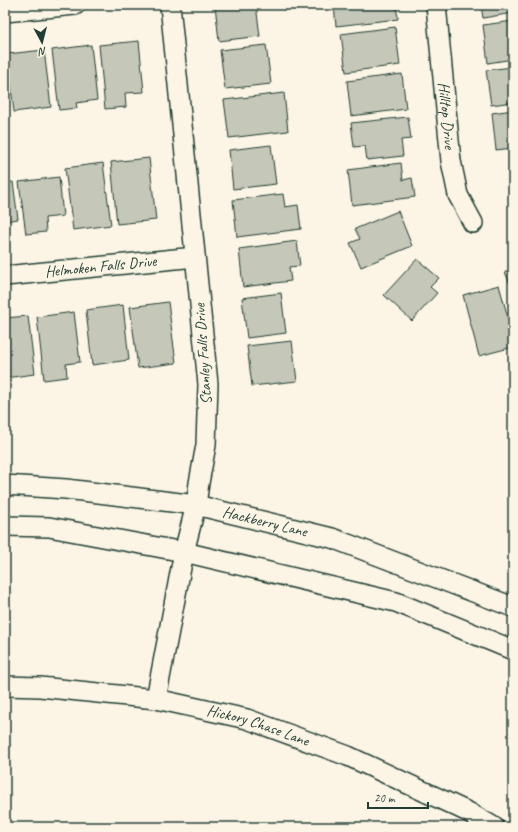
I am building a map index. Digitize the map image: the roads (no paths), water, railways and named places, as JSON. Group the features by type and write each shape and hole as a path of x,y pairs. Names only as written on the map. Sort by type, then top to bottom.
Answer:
{"street":[{"path":"5,12 75,5"},
{"name":"Stanley Falls Drive","path":"156,699 184,552 196,505 206,445 208,384 170,5"},
{"name":"Hilltop Drive","path":"436,5 451,161 458,196 473,223"},
{"name":"Helmoken Falls Drive","path":"5,276 195,257"},
{"name":"Hackberry Lane","path":"5,485 66,489 196,505 332,538 513,607"},
{"path":"5,526 49,527 184,552 396,602 513,650"},
{"name":"Hickory Chase Lane","path":"5,686 40,687 156,699 247,718 348,756 468,812 494,827"}]}
